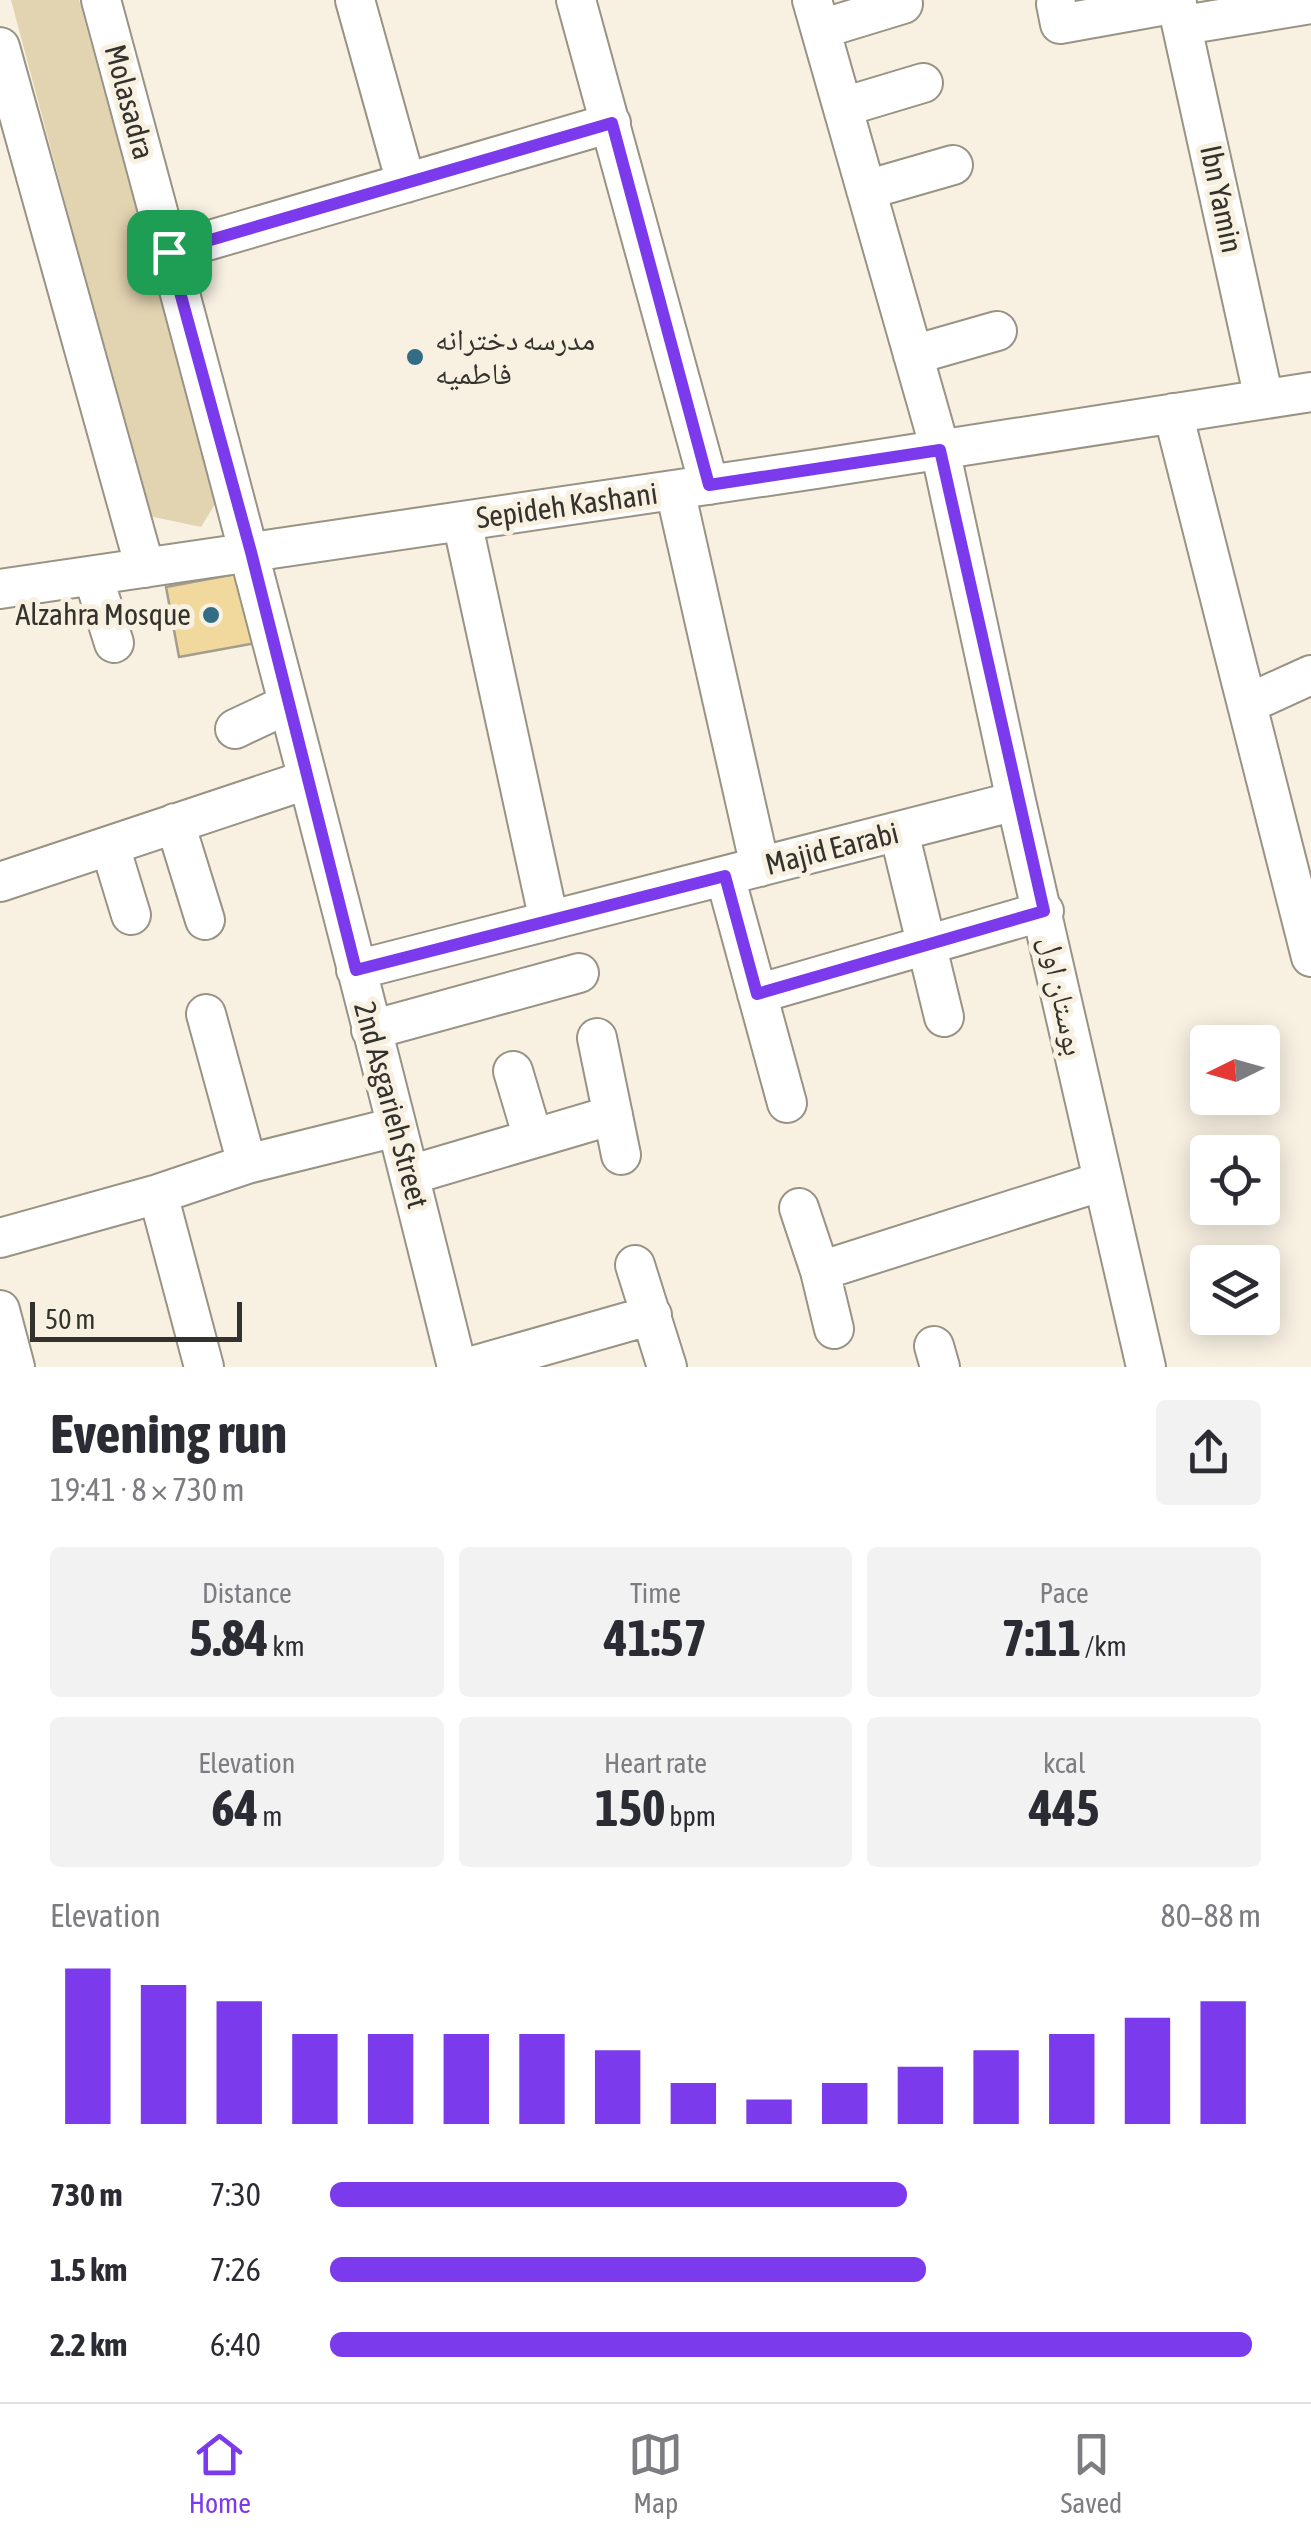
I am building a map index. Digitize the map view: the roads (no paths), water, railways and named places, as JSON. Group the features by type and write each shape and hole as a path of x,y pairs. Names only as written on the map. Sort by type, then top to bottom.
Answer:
{"street":[{"name":"Molasadra","path":"101,0 251,552"},
{"path":"355,0 406,183"},
{"path":"576,0 612,123 692,487 757,994 787,1102"},
{"path":"816,14 903,4"},
{"path":"1056,4 1060,24 1179,10 1311,4"},
{"name":"Ibn Yamin","path":"1179,10 1264,399"},
{"name":"بوستان اول","path":"816,14 940,450 1016,802 1146,1367"},
{"path":"0,47 145,568"},
{"path":"842,107 923,83"},
{"path":"169,252 612,123"},
{"path":"866,190 953,165"},
{"path":"914,355 996,331"},
{"name":"Sepideh Kashani","path":"0,589 1311,392"},
{"path":"1173,414 1311,957"},
{"path":"462,521 549,921"},
{"name":"2nd Asgarieh Street","path":"251,552 457,1367"},
{"path":"94,576 114,643"},
{"path":"1247,704 1311,675"},
{"path":"235,729 288,704"},
{"path":"0,882 306,780"},
{"name":"Majid Earabi","path":"356,970 1016,802"},
{"path":"175,824 206,920"},
{"path":"899,832 944,1017"},
{"path":"110,846 131,914"},
{"path":"757,994 1044,911"},
{"path":"371,1030 579,972"},
{"path":"206,1014 247,1164"},
{"path":"597,1038 621,1155"},
{"path":"513,1070 533,1138"},
{"path":"410,1175 613,1114"},
{"path":"0,1238 158,1194 247,1164 396,1127"},
{"path":"820,1271 1103,1181"},
{"path":"158,1194 204,1367"},
{"path":"799,1208 834,1330"},
{"path":"635,1265 667,1367"},
{"path":"0,1310 15,1367"},
{"path":"469,1367 561,1355 652,1315"}],"place":[{"name":"مدرسه دخترانه فاطمیه","path":"415,357"},
{"name":"Alzahra Mosque","path":"211,615"}]}
